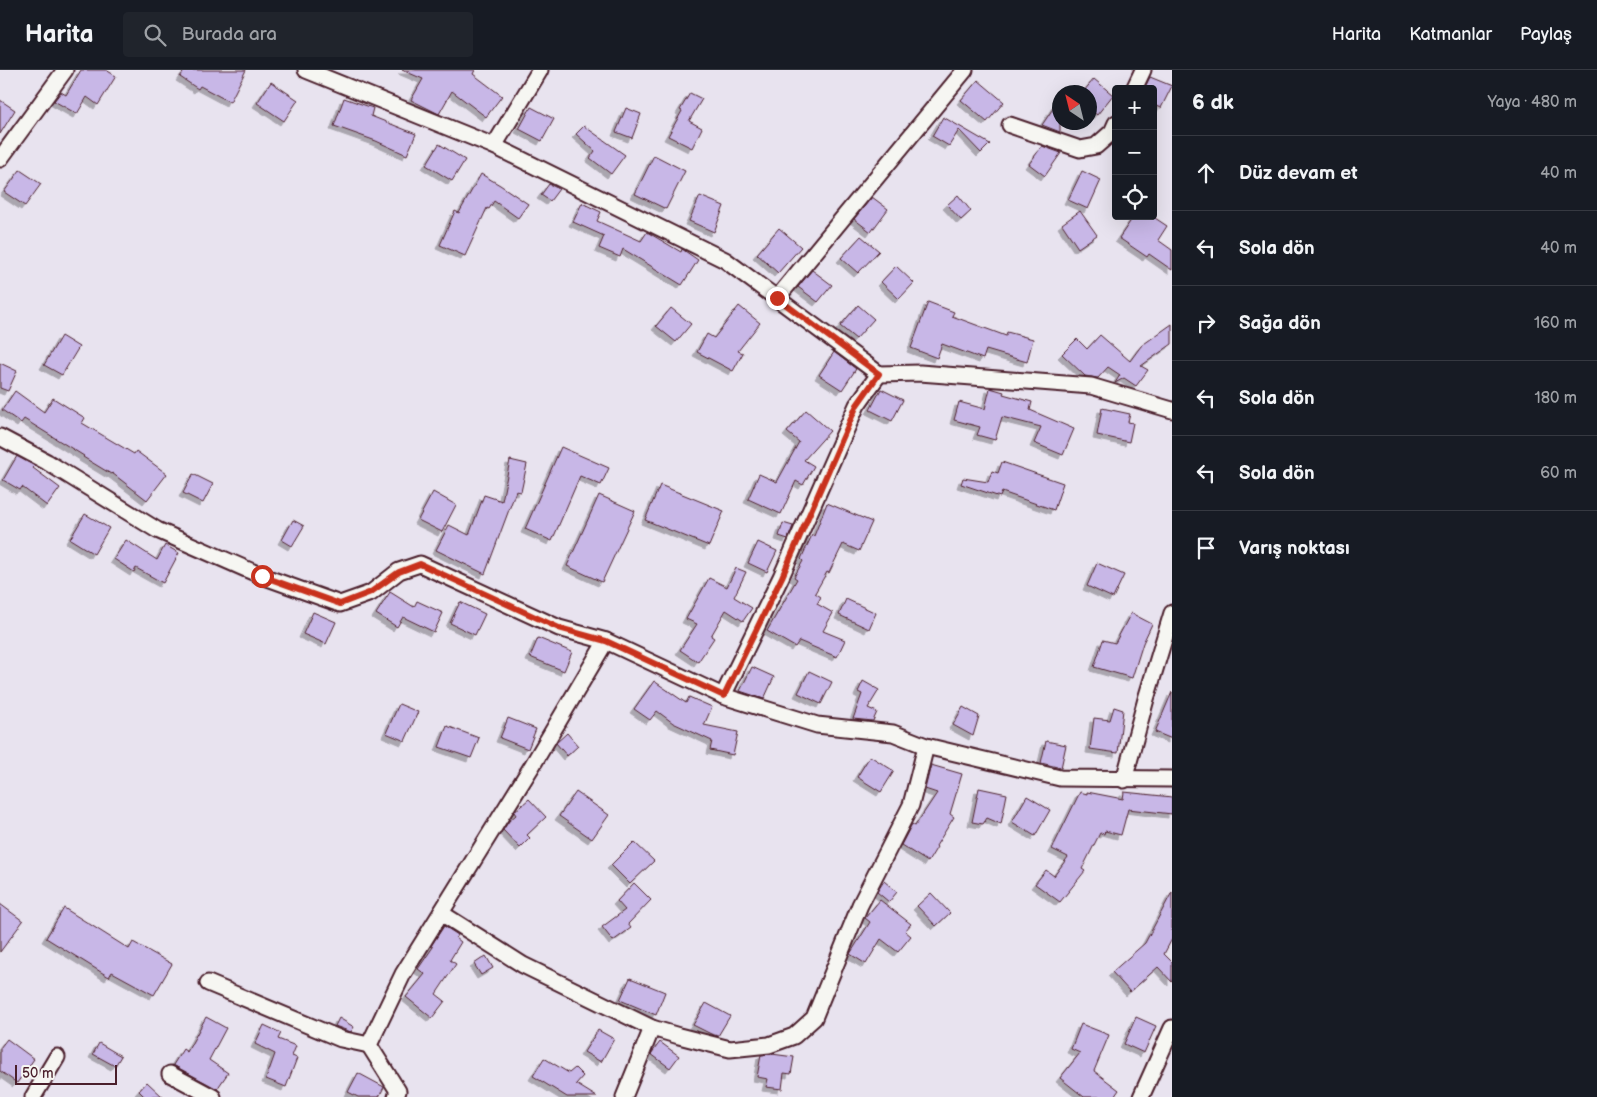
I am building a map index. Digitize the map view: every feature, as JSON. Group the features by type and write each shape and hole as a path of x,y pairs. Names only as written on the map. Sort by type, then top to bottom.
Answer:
{"street":[{"path":"0,159 65,70"},
{"path":"306,70 494,146 726,260 879,374 920,373 1091,386 1172,410"},
{"path":"494,146 540,70"},
{"path":"777,298 965,70"},
{"path":"1136,85 1143,70"},
{"path":"1010,125 1080,149 1096,146 1113,130"},
{"path":"724,696 782,577 857,405 879,374"},
{"path":"2,443 48,462 157,530 262,576 340,604 371,592 399,572 420,564 559,628 606,641 724,696 817,725 894,733 926,746 1060,778 1172,779"},
{"path":"1124,780 1172,614"},
{"path":"369,1045 403,974 532,766 606,641"},
{"path":"441,913 523,965 652,1028 730,1049 769,1045 794,1036 814,1018 860,905 911,804 926,746"},
{"path":"208,983 341,1039 369,1045 398,1091 396,1097"},
{"path":"624,1097 652,1028"},
{"path":"1140,1097 1172,1028"},
{"path":"33,1097 57,1057"},
{"path":"170,1074 213,1097"}],"building":[{"path":"81,70 106,70 116,76 98,105 87,97 77,114 54,101 61,92 66,95"},
{"path":"185,70 246,70 230,102 200,86 198,89 180,77"},
{"path":"402,70 475,70 473,74 502,96 486,117 452,91 439,114 411,100 423,79"},
{"path":"1150,77 1172,86 1161,108 1157,106 1157,85 1146,85"},
{"path":"1094,79 1112,94 1097,115 1097,85 1089,85"},
{"path":"978,80 1004,102 987,122 961,100"},
{"path":"271,82 298,100 284,121 257,103"},
{"path":"690,93 702,99 689,121 702,128 692,148 668,136"},
{"path":"344,98 373,108 371,116 416,134 407,155 376,141 334,126"},
{"path":"0,100 15,110 0,134"},
{"path":"531,107 554,119 542,141 519,129"},
{"path":"626,108 641,114 632,138 616,132"},
{"path":"1052,110 1052,129 1042,125"},
{"path":"943,117 990,144 981,153 959,130 949,146 932,136"},
{"path":"584,126 625,155 611,174 590,158 595,151 576,134"},
{"path":"439,144 465,160 452,181 426,165"},
{"path":"1042,146 1061,153 1045,176 1029,164"},
{"path":"654,155 685,171 666,209 635,194"},
{"path":"20,170 41,184 25,206 4,192"},
{"path":"1082,171 1101,180 1088,209 1068,200"},
{"path":"481,174 528,204 518,218 494,201 489,209 487,208 465,256 440,245 455,211 459,213"},
{"path":"549,184 559,189 550,201 541,195"},
{"path":"958,195 971,211 961,220 947,205"},
{"path":"700,196 724,206 714,232 689,221"},
{"path":"872,197 888,209 871,232 854,219"},
{"path":"582,203 601,212 597,221 641,241 647,232 681,252 682,249 698,260 682,285 623,249 620,257 599,248 604,236 573,222"},
{"path":"1080,211 1097,235 1078,248 1062,224"},
{"path":"1157,219 1167,226 1158,240 1172,250 1172,270 1149,254 1147,257 1119,238 1131,220"},
{"path":"779,228 801,247 778,273 757,254"},
{"path":"861,236 879,251 858,273 841,258"},
{"path":"896,266 914,283 899,299 881,282"},
{"path":"812,270 832,285 818,302 798,287"},
{"path":"928,302 954,312 952,316 1006,336 1007,332 1033,339 1027,362 986,350 983,359 942,344 937,358 911,348"},
{"path":"858,305 874,319 856,339 840,326"},
{"path":"739,306 760,323 738,351 743,353 733,371 697,352 707,334 714,338"},
{"path":"671,308 691,324 676,342 656,326"},
{"path":"1172,324 1172,344 1141,366 1148,370 1136,386 1124,378 1115,383 1120,375 1108,367 1098,378 1085,376 1062,354 1077,339 1087,349 1100,335 1130,361 1141,346"},
{"path":"61,336 79,347 62,375 44,365"},
{"path":"834,352 856,369 842,390 819,375"},
{"path":"0,363 17,371 8,391 0,388"},
{"path":"990,388 1004,392 1003,394 1032,402 1030,410 1074,429 1063,455 1034,443 1041,427 1002,417 995,440 977,435 980,427 954,420 959,402 985,409"},
{"path":"881,389 903,400 892,421 870,410"},
{"path":"15,391 44,412 53,398 85,418 82,423 134,454 136,451 167,474 147,500 112,473 83,457 24,419 21,423 2,410"},
{"path":"1102,408 1130,414 1128,422 1133,423 1129,442 1097,435"},
{"path":"806,410 830,431 804,460 814,466 803,485 796,481 781,514 748,499 759,474 777,482 799,442 787,432"},
{"path":"561,447 609,468 601,485 580,476 552,541 525,529"},
{"path":"17,456 35,466 33,468 60,488 47,506 22,487 20,490 3,480"},
{"path":"510,460 527,464 521,492 516,491 485,574 436,550 449,525 469,535 484,495 502,501"},
{"path":"1002,462 1063,483 1054,510 1002,492 1000,497 961,484 963,478 988,482 992,471 998,473"},
{"path":"193,474 213,484 203,503 183,493"},
{"path":"660,485 724,511 709,546 645,520"},
{"path":"433,492 456,505 442,532 418,520"},
{"path":"599,495 635,511 602,582 567,566"},
{"path":"827,503 872,522 859,551 843,544 829,573 827,572 815,593 821,597 817,604 833,613 823,631 845,640 837,657 799,641 795,647 767,631 797,579 794,577 803,561 801,559 812,535 814,536"},
{"path":"85,514 109,528 94,554 70,539"},
{"path":"293,520 304,526 292,546 282,540"},
{"path":"783,523 793,526 788,539 779,536"},
{"path":"126,540 157,560 165,545 179,553 163,583 136,568 134,572 114,559"},
{"path":"758,542 777,551 767,572 748,563"},
{"path":"1097,563 1124,575 1113,598 1087,586"},
{"path":"736,568 746,572 734,597 752,608 743,621 726,610 711,636 714,638 698,662 680,650 697,624 686,619 709,578 727,587"},
{"path":"390,592 414,607 417,601 443,613 434,632 403,617 397,627 376,614"},
{"path":"846,599 876,613 869,629 839,615"},
{"path":"460,602 485,614 475,635 450,623"},
{"path":"313,612 336,622 326,644 303,634"},
{"path":"1131,613 1152,624 1143,643 1132,678 1094,667 1103,640 1115,643"},
{"path":"538,638 572,652 564,671 530,657"},
{"path":"752,667 774,677 764,699 740,691"},
{"path":"809,671 832,682 821,704 798,693"},
{"path":"654,681 686,703 689,697 712,707 704,725 738,732 733,755 710,750 712,741 673,723 657,711 650,720 634,709"},
{"path":"863,681 879,690 868,708 877,712 873,721 853,719 862,694 858,692"},
{"path":"1172,692 1172,739 1155,732"},
{"path":"399,704 418,712 405,741 386,733"},
{"path":"963,707 979,716 973,736 953,725"},
{"path":"1114,707 1123,710 1118,753 1090,749 1094,718 1110,720"},
{"path":"508,718 536,729 528,749 500,738"},
{"path":"447,726 479,738 471,758 439,747"},
{"path":"567,733 578,746 567,756 556,743"},
{"path":"1046,741 1066,745 1061,768 1041,763"},
{"path":"870,756 894,771 881,792 857,777"},
{"path":"931,765 962,774 950,814 954,817 928,862 901,845 912,824 915,826 937,793 925,789"},
{"path":"979,788 1007,794 1001,824 987,818 983,824 972,822"},
{"path":"576,792 609,815 592,839 559,816"},
{"path":"1080,792 1123,799 1124,792 1172,797 1172,814 1128,809 1121,835 1105,831 1104,834 1100,833 1082,869 1085,871 1060,902 1035,884 1046,870 1054,876 1068,857 1052,849"},
{"path":"1027,796 1050,810 1035,836 1012,822"},
{"path":"529,799 546,817 527,835 530,838 520,848 503,830 516,815 514,812"},
{"path":"634,842 654,861 630,884 611,865"},
{"path":"884,881 897,892 889,902 877,892"},
{"path":"634,883 651,900 628,924 631,928 613,941 602,927 625,910 617,901"},
{"path":"1172,892 1172,939 1164,954 1172,962 1172,982 1158,967 1130,992 1112,972 1145,943"},
{"path":"931,893 950,913 936,926 917,906"},
{"path":"880,900 911,924 905,931 911,936 898,952 881,939 866,964 850,954 870,922 865,918"},
{"path":"0,904 23,921 0,952"},
{"path":"64,908 129,949 133,942 172,964 154,995 112,972 109,977 46,938"},
{"path":"444,926 458,935 456,938 461,942 450,960 456,964 436,994 445,1001 432,1018 406,997 425,974 418,969"},
{"path":"486,956 493,968 481,975 474,964"},
{"path":"630,978 665,992 656,1015 620,1000"},
{"path":"706,1003 730,1016 718,1036 693,1025"},
{"path":"206,1017 226,1028 209,1060 228,1073 217,1089 173,1065 183,1049 187,1052"},
{"path":"1136,1017 1156,1026 1144,1053 1124,1044"},
{"path":"339,1018 354,1027 351,1032 335,1026"},
{"path":"1081,1024 1109,1035 1094,1071 1119,1090 1114,1097 1084,1097 1060,1078 1080,1053 1071,1049"},
{"path":"264,1025 281,1033 278,1039 296,1046 292,1056 297,1058 286,1087 266,1079 275,1054 255,1044"},
{"path":"598,1030 614,1039 601,1062 584,1052"},
{"path":"7,1039 34,1059 17,1083 0,1071 0,1048"},
{"path":"660,1042 679,1056 670,1068 651,1054"},
{"path":"99,1043 121,1056 115,1066 93,1054"},
{"path":"772,1054 794,1057 791,1074 784,1073 782,1089 766,1087 768,1079 757,1077 761,1055"},
{"path":"544,1058 569,1073 575,1068 583,1076 576,1084 597,1097 567,1097 533,1076"},
{"path":"358,1073 384,1087 379,1097 358,1097 348,1092"},
{"path":"147,1082 163,1097 145,1097 139,1091"}],"route":[{"path":"262,576 340,604 371,592 399,572 420,564 559,628 606,641 724,696 782,577 857,405 879,374 777,298"}]}
